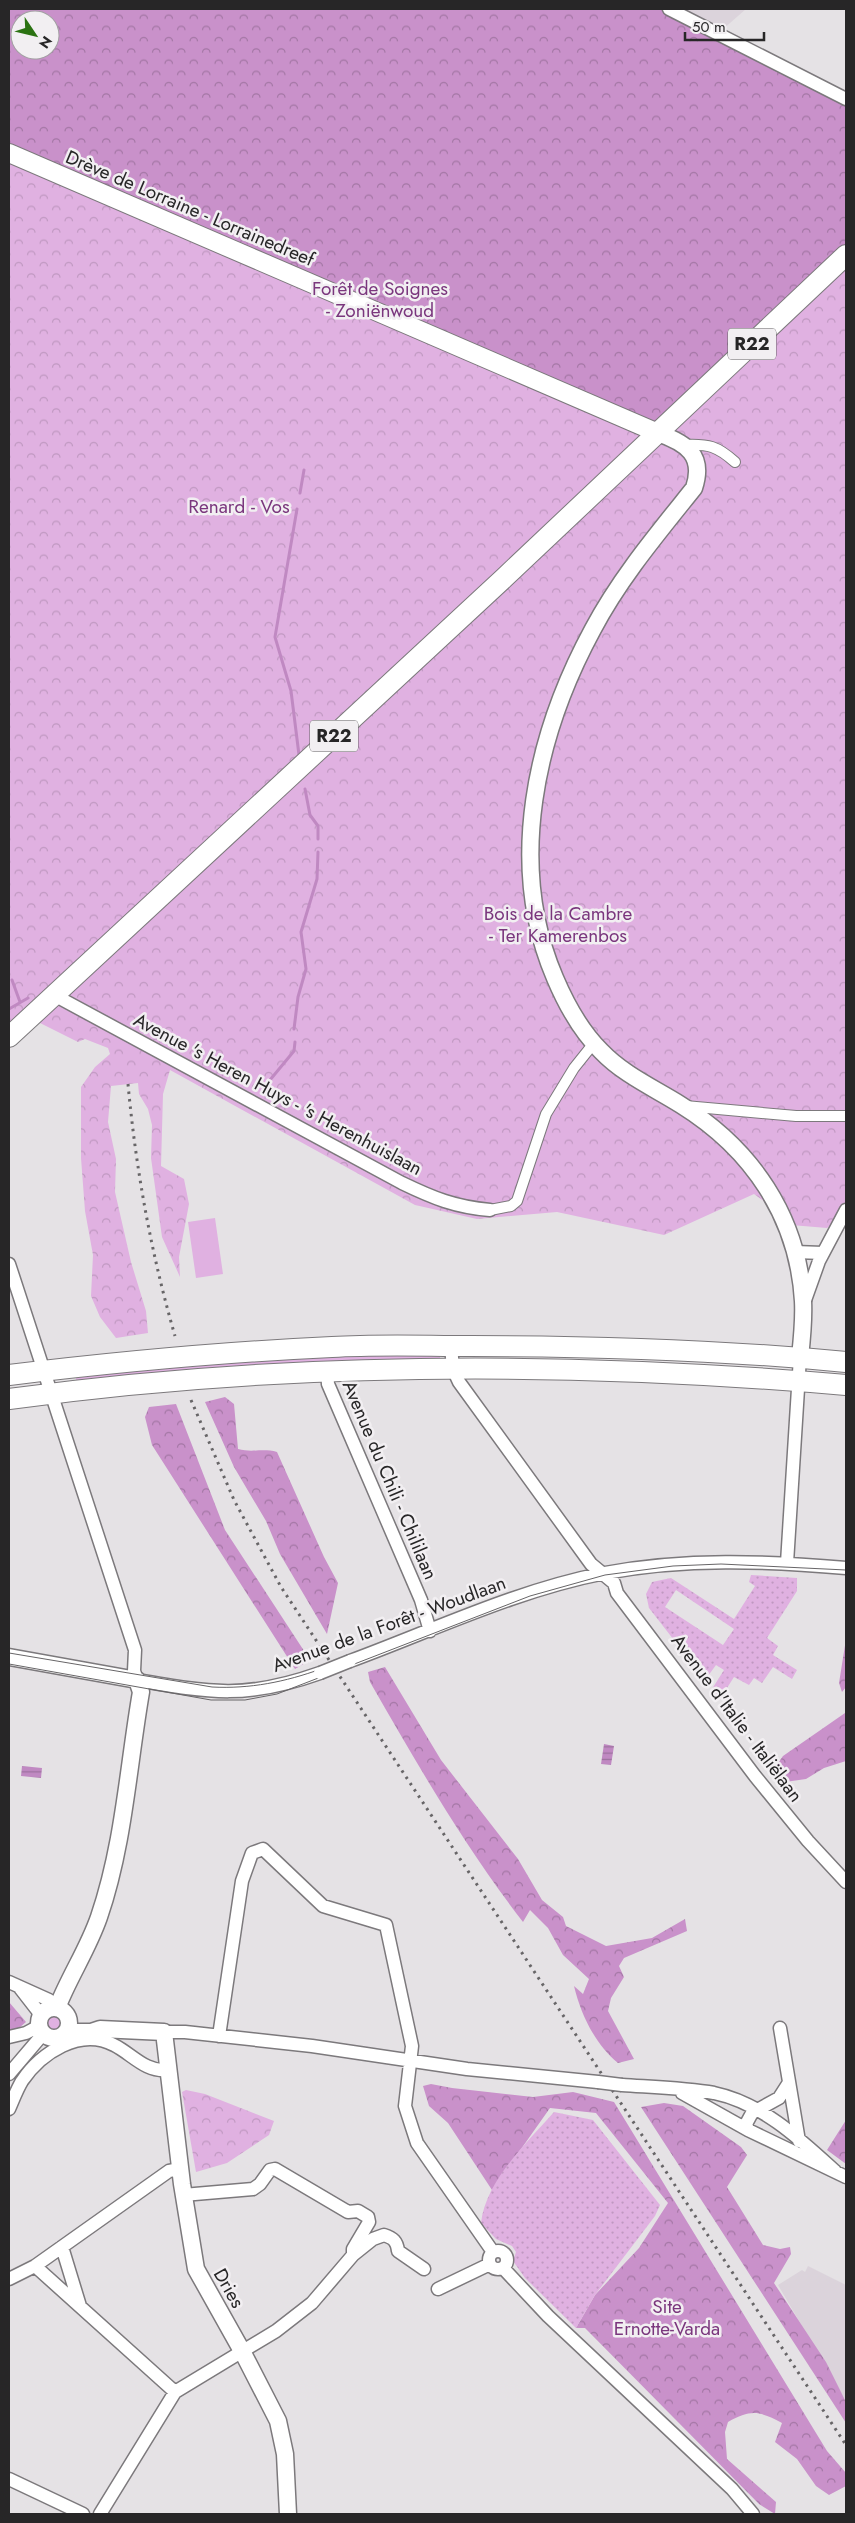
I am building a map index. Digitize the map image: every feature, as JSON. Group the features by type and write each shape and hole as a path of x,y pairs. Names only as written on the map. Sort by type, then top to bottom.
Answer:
{"main road":[{"name":"Drève de Lorraine - Lorrainedreef","path":"9,153 658,433"},
{"name":"R22","path":"9,1037 658,433 846,255"},
{"path":"9,1375 248,1352 335,1346 616,1348 800,1357 846,1362"},
{"path":"9,1399 209,1378 327,1371 453,1369 618,1372 846,1385"}],"street":[{"path":"670,9 846,99"},
{"path":"658,433 685,445 706,444 718,448 735,462"},
{"path":"685,445 693,456 697,478 694,488 614,593 593,628 566,685 548,734 537,779 530,836 536,921 549,963 562,994 579,1024 594,1044 637,1080 682,1106 718,1131 752,1165 776,1200 786,1221 795,1252 804,1303 787,1563"},
{"name":"Avenue 's Heren Huys - 's Herenhuislaan","path":"54,995 402,1183 438,1200 460,1207 490,1210"},
{"path":"490,1210 511,1206 517,1201 546,1114 574,1068 594,1044"},
{"path":"682,1106 796,1116 846,1116"},
{"path":"804,1303 823,1253 846,1210"},
{"path":"795,1252 823,1253"},
{"path":"9,1264 136,1650 134,1671 142,1692 122,1828 113,1872 98,1919 55,2023 9,2074"},
{"path":"451,1346 453,1369"},
{"name":"Avenue d'Italie - Italiëlaan","path":"453,1369 459,1382 591,1564 614,1583 617,1593 755,1776 808,1841 846,1882"},
{"name":"Avenue du Chili - Chililaan","path":"327,1371 328,1384 420,1600 430,1631"},
{"name":"Avenue de la Forêt - Woudlaan","path":"9,1657 207,1692 236,1693 270,1688 320,1673 529,1594 603,1574 694,1562 787,1563 846,1568"},
{"path":"219,2036 242,1881 252,1853 263,1849 323,1906 386,1925 412,2046 405,2106 417,2143 492,2258"},
{"path":"9,2108 22,2081 41,2061 60,2047 49,2000 14,1985"},
{"path":"55,2023 113,2044 150,2069 167,2070"},
{"path":"9,2037 55,2023 92,2024 100,2029 219,2036 312,2046 467,2069 722,2096 758,2110 800,2139 841,2174"},
{"path":"780,2028 788,2084 800,2139 795,2149 789,2151"},
{"name":"Dries","path":"164,2032 183,2195 196,2270 242,2351 278,2421 284,2454 288,2514"},
{"path":"748,2130 748,2120 752,2114 779,2098 788,2084"},
{"path":"677,2090 748,2130 841,2174"},
{"path":"717,2111 713,2102 718,2096 722,2096"},
{"path":"183,2195 253,2189 260,2184 270,2170 275,2169 348,2212 358,2211 368,2217 369,2222 353,2249 353,2255"},
{"path":"9,2279 35,2266 169,2171 180,2170"},
{"path":"100,2514 175,2392 276,2331 312,2303 353,2255 373,2239 384,2235 392,2238 397,2244 398,2251 424,2269"},
{"path":"62,2246 80,2306"},
{"path":"438,2289 492,2258 500,2251 506,2255 507,2262 503,2268 548,2316 732,2489 753,2514"},
{"path":"35,2266 175,2392"},
{"path":"9,2480 83,2514"}],"shaded area":[{"path":"680,9 746,9 722,30"},
{"path":"604,1744 614,1746 611,1765 601,1764"},
{"path":"22,1766 42,1768 41,1778 21,1776"},
{"path":"808,2266 846,2285 846,2401 778,2285 802,2270 805,2272"}],"green space":[{"name":"Forêt de Soignes - Zoniënwoud","path":"9,9 666,9 846,101 846,258 9,1038"},
{"name":"Renard - Vos","path":"9,156 653,434 9,1036"},
{"name":"Bois de la Cambre - Ter Kamerenbos","path":"846,258 846,1214 827,1228 779,1224 769,1205 754,1194 664,1235 557,1212 477,1219 415,1205 170,1070 163,1094 161,1166 184,1179 189,1204 179,1257 180,1277 162,1237 151,1158 152,1125 148,1109 139,1094 138,1083 111,1086 108,1122 116,1159 115,1192 131,1262 146,1311 148,1333 116,1338 100,1317 91,1296 93,1255 85,1211 81,1158 81,1087 95,1067 110,1054 108,1048 85,1039 78,1042 30,1018"},
{"path":"215,1218 223,1274 196,1278 188,1222"},
{"path":"440,1353 440,1362 77,1385 75,1372 282,1354"},
{"path":"225,1397 234,1404 238,1449 277,1452 324,1557 338,1583 327,1634 280,1554 266,1521 234,1467 205,1402"},
{"path":"176,1404 225,1530 310,1660 295,1669 152,1445 145,1417 149,1407"},
{"path":"751,1575 797,1578 797,1591 767,1638 778,1646 773,1655 797,1670 792,1679 773,1667 762,1683 754,1678 749,1685 734,1677 720,1699 712,1689 724,1670 716,1665 705,1680 649,1608 646,1594 652,1582 671,1578 734,1619 755,1586 749,1582","holes":["676,1590 734,1629 723,1645 665,1607"]},
{"path":"846,1639 846,1687 842,1692 839,1683"},
{"path":"385,1667 441,1760 518,1859 542,1900 563,1917 566,1926 606,1946 652,1938 685,1919 687,1931 624,1958 619,1966 624,1977 611,1998 608,2011 634,2059 618,2063 602,2047 585,2018 574,1986 583,1994 589,1979 563,1955 548,1928 530,1910 523,1922 461,1835 370,1682 368,1672"},
{"path":"845,1713 846,1761 824,1768 806,1779 785,1782 773,1770 783,1756"},
{"path":"9,2002 26,2022 19,2028 9,2031"},
{"path":"54,2014 61,2017 64,2024 61,2031 54,2034 47,2031 44,2024 47,2017"},
{"name":"Site Ernotte-Varda","path":"431,2084 533,2097 573,2092 614,2102 827,2451 846,2473 846,2486 829,2495 816,2486 797,2459 775,2442 782,2423 761,2414 749,2413 743,2415 728,2422 725,2432 727,2459 776,2502 775,2514 759,2504 585,2328 576,2328 595,2295 639,2248 668,2203 596,2113 550,2108 492,2190 448,2123 429,2106 423,2086"},
{"path":"186,2090 205,2094 274,2121 269,2135 227,2163 196,2172 182,2092"},
{"path":"664,2103 683,2106 741,2147 747,2155 727,2187 763,2245 780,2249 790,2247 791,2254 774,2283 826,2362 846,2402 846,2423 641,2107"},
{"path":"554,2112 593,2120 660,2205 655,2216 595,2295 576,2328 525,2278 513,2261 516,2252 512,2246 496,2239 481,2223 484,2207 499,2177 520,2149"},
{"path":"846,2120 846,2164 827,2150"}],"waterway":[{"path":"300,493 304,470"},
{"path":"297,509 275,637 291,691 299,755"},
{"path":"305,789 310,815 318,826 318,839"},
{"path":"294,1029 298,997 306,969 301,932 317,879 318,852"},
{"path":"12,980 20,1002"},
{"path":"9,1009 28,998"},
{"path":"265,1086 294,1051 295,1042"}],"tram line":[{"path":"9,1664 211,1700 245,1700 277,1694 530,1596 605,1575 673,1566 721,1564 846,1570"},
{"path":"9,1653 212,1687 240,1687 267,1684 321,1669"}],"railway":[{"path":"128,1084 135,1148 146,1211 166,1305 175,1336"},
{"path":"191,1400 234,1500 281,1587 846,2445"}]}
